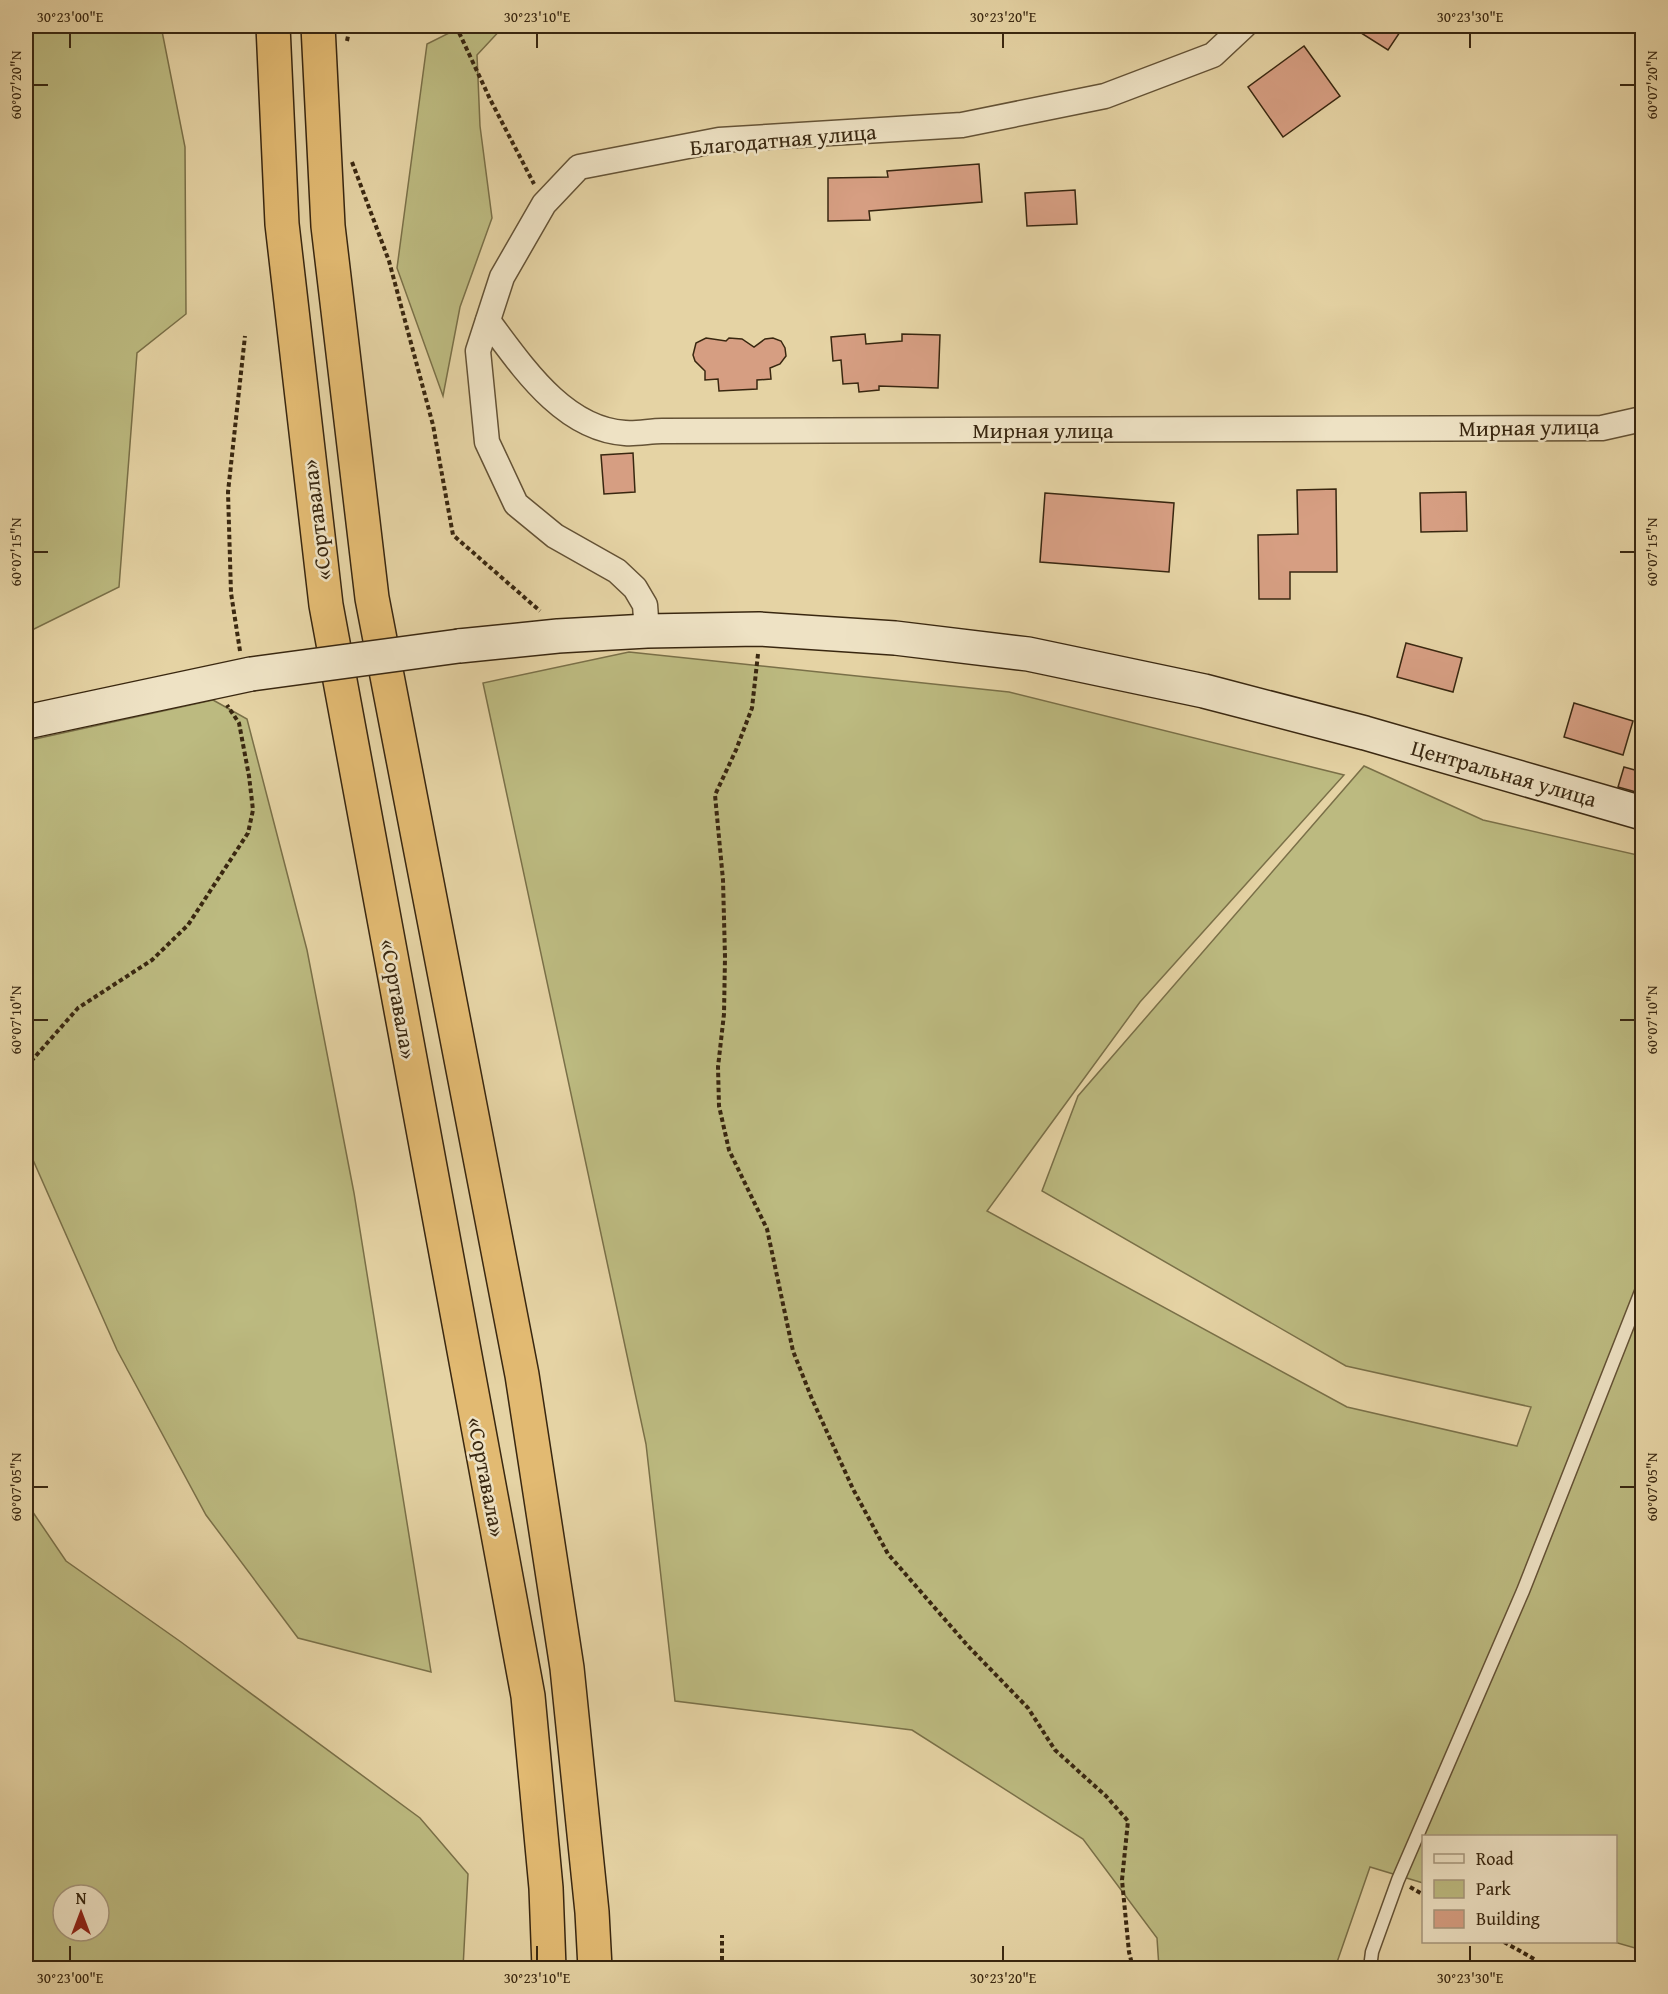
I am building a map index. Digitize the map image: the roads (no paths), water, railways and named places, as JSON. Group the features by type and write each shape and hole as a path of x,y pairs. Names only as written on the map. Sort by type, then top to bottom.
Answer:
{"highway":[{"name":"«Сортавала»","path":"273,26 282,224 326,605 528,1696 546,1888 549,1968"},
{"name":"«Сортавала»","path":"318,26 328,226 372,598 522,1376 567,1668 592,1912 595,1968"}],"street":[{"name":"Благодатная улица","path":"647,631 645,605 635,588 617,571 555,536 516,504 487,442 481,400 478,351 502,277 544,204 579,167 719,140 962,125 1105,96 1213,55 1244,26"},
{"name":"Мирная улица","path":"488,321 552,398 587,423 624,433 1602,428 1642,419"},
{"name":"Центральная улица","path":"26,722 211,682 246,664 558,636 647,631 759,629 895,638 1028,654 1204,691 1365,733 1642,813"}],"lane":[{"path":"1370,1968 1372,1952 1398,1880 1523,1591 1642,1289"}]}
